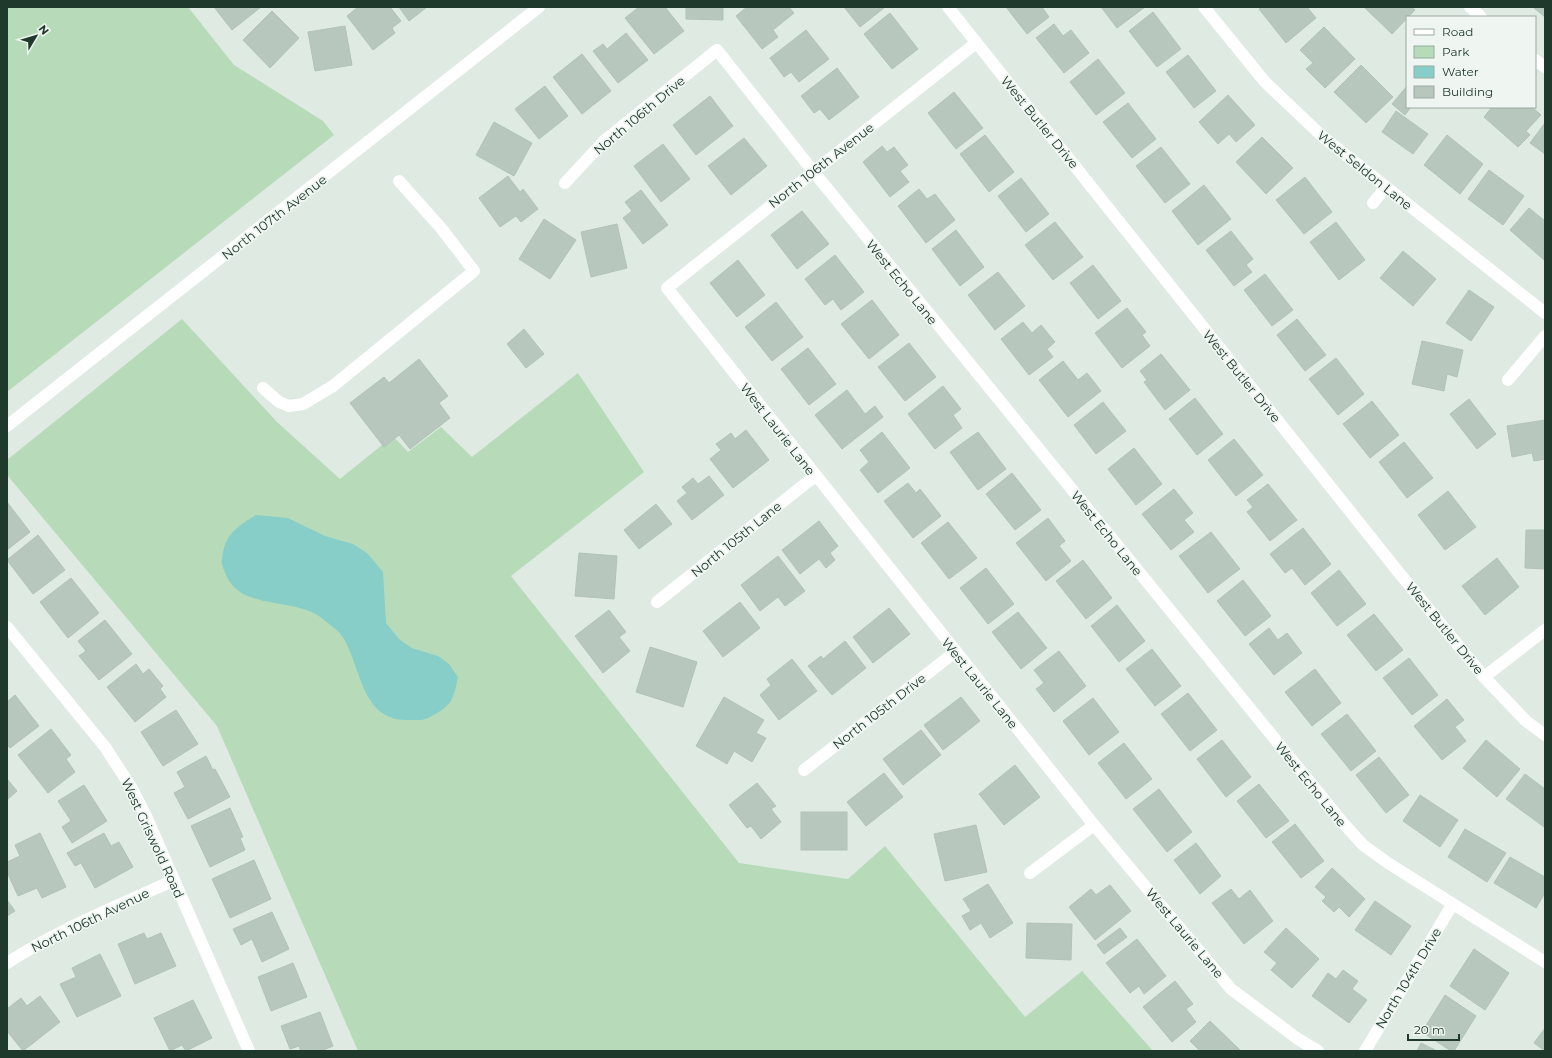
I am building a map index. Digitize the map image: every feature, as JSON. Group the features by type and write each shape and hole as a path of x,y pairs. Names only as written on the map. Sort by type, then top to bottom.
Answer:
{"street":[{"name":"North 107th Avenue","path":"7,426 539,7"},
{"name":"West Butler Drive","path":"948,7 1484,677 1526,721 1545,735"},
{"name":"West Seldon Lane","path":"1204,7 1265,82 1323,137 1545,313"},
{"path":"1470,7 1480,16"},
{"name":"North 106th Avenue","path":"668,288 813,171 976,43"},
{"name":"West Echo Lane","path":"717,50 813,171 1344,824 1363,845 1452,905 1545,962"},
{"name":"North 106th Drive","path":"565,183 604,142 717,50"},
{"path":"1536,61 1545,67"},
{"path":"263,388 279,402 289,406 303,404 333,386 474,271 441,228 399,181"},
{"path":"1373,203 1386,187"},
{"name":"West Laurie Lane","path":"668,288 815,476 1094,825 1232,989 1298,1039 1318,1051"},
{"path":"1508,380 1545,336"},
{"name":"North 105th Lane","path":"657,602 815,476"},
{"name":"West Griswold Road","path":"7,626 105,747 119,767 146,816 249,1051"},
{"path":"1484,677 1545,630"},
{"name":"North 105th Drive","path":"804,770 955,652"},
{"path":"1030,873 1094,825"},
{"name":"North 106th Avenue","path":"7,963 25,951 75,925 174,880"},
{"name":"North 104th Drive","path":"1365,1051 1452,905"}],"green space":[{"path":"7,7 188,7 234,65 323,121 334,135 7,392"},
{"path":"182,319 277,422 340,479 393,436 408,452 441,427 472,457 578,373 644,472 511,576 739,863 848,879 885,846 1025,1017 1082,971 1153,1051 358,1051 217,726 7,475 7,460"}],"water":[{"path":"256,515 288,518 325,536 353,544 367,553 383,572 386,623 399,639 412,648 438,656 449,664 458,677 455,692 447,706 436,714 421,720 392,718 380,712 371,702 364,690 349,648 342,636 336,630 313,613 300,608 257,599 244,594 233,587 222,564 225,544 237,528"}],"building":[{"path":"214,7 261,7 232,30"},
{"path":"358,7 390,7 401,21 392,28 395,33 373,50 347,16"},
{"path":"399,7 427,7 409,21"},
{"path":"639,7 665,7 684,31 654,54 625,18"},
{"path":"686,7 723,7 723,20 686,19"},
{"path":"747,7 789,7 794,13 773,30 778,37 762,49 736,16"},
{"path":"844,7 883,7 884,8 860,27"},
{"path":"1006,7 1042,7 1049,17 1027,34"},
{"path":"1101,7 1145,7 1117,28"},
{"path":"1261,7 1307,7 1316,18 1286,43 1259,9"},
{"path":"1364,7 1412,7 1415,10 1409,16 1406,16 1406,19 1392,34"},
{"path":"1545,7 1545,17 1534,8"},
{"path":"272,11 299,38 270,68 243,40"},
{"path":"1153,12 1181,49 1157,67 1129,31"},
{"path":"890,13 918,49 892,69 864,34"},
{"path":"1054,24 1063,36 1071,30 1089,53 1064,73 1036,38"},
{"path":"345,26 352,65 315,71 308,32"},
{"path":"1324,27 1355,59 1325,88 1306,69 1313,63 1300,50"},
{"path":"806,30 829,59 799,82 791,72 784,77 770,58"},
{"path":"626,33 648,60 618,83 593,51 603,44 607,49"},
{"path":"582,54 611,91 582,114 553,77"},
{"path":"1188,55 1216,91 1194,108 1166,72"},
{"path":"1098,59 1125,93 1096,115 1070,82"},
{"path":"1361,65 1393,97 1366,123 1334,92"},
{"path":"837,68 859,97 829,120 820,109 814,113 801,96"},
{"path":"545,86 568,116 539,139 515,109"},
{"path":"1406,87 1406,108 1410,108 1405,115 1392,104"},
{"path":"954,92 983,128 956,149 928,113"},
{"path":"1228,95 1255,125 1236,142 1229,134 1218,144 1199,122"},
{"path":"710,96 733,126 696,155 673,125"},
{"path":"1128,103 1156,139 1132,158 1103,122"},
{"path":"1491,108 1533,108 1541,115 1526,131 1530,135 1518,147 1484,117"},
{"path":"1396,111 1428,134 1413,154 1382,132"},
{"path":"494,122 532,143 514,176 476,155"},
{"path":"1545,123 1545,154 1530,143"},
{"path":"985,135 1014,172 989,192 960,154"},
{"path":"1447,135 1483,164 1460,194 1424,165"},
{"path":"1262,137 1293,168 1266,194 1236,162"},
{"path":"744,138 767,166 731,195 708,166"},
{"path":"663,144 690,179 661,202 634,166"},
{"path":"882,146 887,152 894,147 908,165 900,171 909,182 890,197 863,162"},
{"path":"1161,147 1190,184 1165,203 1136,166"},
{"path":"1489,170 1524,196 1503,225 1468,199"},
{"path":"508,176 520,192 523,189 538,209 521,222 516,216 500,227 479,198"},
{"path":"1305,177 1332,212 1304,234 1276,200"},
{"path":"1021,178 1049,214 1026,232 998,196"},
{"path":"1204,185 1231,219 1198,245 1172,211"},
{"path":"919,189 927,199 935,194 955,220 926,243 898,206"},
{"path":"641,190 668,225 643,244 623,218 632,211 625,202"},
{"path":"1529,208 1545,221 1544,260 1510,230"},
{"path":"802,211 829,244 797,269 771,235"},
{"path":"544,219 576,240 550,279 519,259"},
{"path":"1055,222 1083,257 1053,280 1025,245"},
{"path":"1336,222 1365,260 1339,280 1310,242"},
{"path":"617,224 627,268 591,277 581,232"},
{"path":"956,230 984,267 960,286 932,249"},
{"path":"1231,231 1253,259 1246,265 1252,272 1234,286 1206,250"},
{"path":"1403,251 1436,279 1413,306 1380,278"},
{"path":"835,255 864,292 841,310 833,299 825,305 805,279"},
{"path":"738,260 765,295 737,317 710,283"},
{"path":"1093,265 1121,301 1098,319 1070,283"},
{"path":"998,272 1025,306 995,330 968,295"},
{"path":"1265,274 1293,310 1272,326 1244,290"},
{"path":"1469,290 1494,307 1471,341 1446,323"},
{"path":"872,300 899,335 869,359 841,324"},
{"path":"776,302 803,337 772,361 745,327"},
{"path":"1127,308 1146,332 1142,335 1150,346 1122,368 1095,333"},
{"path":"1297,319 1326,355 1305,371 1277,335"},
{"path":"1023,322 1032,333 1041,325 1055,342 1047,349 1053,357 1029,375 1001,339"},
{"path":"524,329 544,354 526,368 507,344"},
{"path":"1422,341 1463,350 1457,377 1447,374 1444,391 1412,384"},
{"path":"909,343 936,377 905,401 878,367"},
{"path":"808,348 836,384 809,405 781,369"},
{"path":"1161,354 1190,390 1165,410 1144,382 1147,380 1140,371"},
{"path":"1336,358 1364,394 1338,415 1309,379"},
{"path":"419,359 448,396 439,403 450,418 410,449 399,435 384,447 350,403 384,377 389,383"},
{"path":"1063,361 1078,380 1087,373 1101,391 1068,417 1039,380"},
{"path":"943,386 961,409 953,415 962,428 935,449 908,414"},
{"path":"847,390 865,414 875,406 883,417 842,449 815,415"},
{"path":"1195,398 1223,434 1197,455 1169,419"},
{"path":"1469,399 1496,434 1477,449 1450,414"},
{"path":"1372,401 1399,435 1370,458 1343,424"},
{"path":"1103,402 1126,431 1096,454 1074,425"},
{"path":"1545,420 1545,459 1534,461 1532,453 1512,457 1507,426"},
{"path":"746,430 769,460 733,488 710,459 721,450 716,444 731,433 735,439"},
{"path":"882,432 910,468 878,493 860,470 869,462 860,450"},
{"path":"978,432 1006,469 978,490 950,452"},
{"path":"1234,439 1263,475 1236,496 1208,460"},
{"path":"1404,442 1433,478 1407,498 1379,462"},
{"path":"1134,448 1162,484 1136,505 1108,469"},
{"path":"1012,473 1041,510 1015,530 986,494"},
{"path":"709,476 724,495 692,520 677,501 687,493 682,487 693,478 698,484"},
{"path":"908,483 916,493 920,489 941,516 913,538 884,501"},
{"path":"1268,484 1297,520 1270,541 1247,512 1253,507 1247,500"},
{"path":"1174,489 1193,513 1184,520 1194,532 1171,550 1142,514"},
{"path":"1448,491 1476,527 1445,550 1418,515"},
{"path":"7,502 30,532 7,550"},
{"path":"656,504 672,524 639,549 624,530"},
{"path":"1048,518 1065,541 1059,546 1071,561 1046,581 1016,543"},
{"path":"819,521 838,546 830,553 835,560 826,568 819,559 800,574 782,550"},
{"path":"948,522 977,558 949,579 921,543"},
{"path":"1303,528 1331,564 1305,585 1292,568 1285,573 1270,554"},
{"path":"1526,530 1545,530 1545,569 1525,568"},
{"path":"1211,532 1240,569 1208,593 1179,556"},
{"path":"38,535 65,570 33,594 7,560"},
{"path":"579,553 617,556 614,599 575,596"},
{"path":"778,556 805,591 785,606 778,597 760,611 741,585"},
{"path":"1497,558 1519,587 1485,615 1462,586"},
{"path":"1083,560 1112,598 1086,619 1056,581"},
{"path":"986,568 1014,604 988,624 960,588"},
{"path":"1339,570 1366,604 1337,626 1311,593"},
{"path":"71,578 99,613 68,638 40,602"},
{"path":"1243,580 1271,616 1245,636 1217,601"},
{"path":"740,602 760,628 723,657 703,631"},
{"path":"1117,605 1145,641 1119,662 1091,626"},
{"path":"889,608 910,634 873,663 853,637"},
{"path":"609,610 626,632 619,637 630,651 603,673 575,636"},
{"path":"1018,612 1047,648 1021,669 992,632"},
{"path":"1374,614 1403,650 1376,671 1347,635"},
{"path":"105,620 132,654 99,680 79,656 86,651 78,641"},
{"path":"1269,628 1278,640 1287,633 1302,653 1274,675 1249,644"},
{"path":"845,641 866,668 832,695 808,666 821,656 823,659"},
{"path":"650,647 697,662 683,707 636,692"},
{"path":"1152,649 1181,686 1155,706 1126,669"},
{"path":"1059,651 1086,686 1054,712 1036,689 1044,683 1034,670"},
{"path":"1409,658 1438,695 1412,715 1383,678"},
{"path":"792,659 817,691 779,720 760,695 771,685 767,679"},
{"path":"136,664 143,674 149,669 163,686 160,689 166,697 135,722 107,687"},
{"path":"1315,669 1341,703 1312,726 1285,692"},
{"path":"1188,693 1217,730 1190,751 1161,714"},
{"path":"15,695 39,726 10,748 7,745 7,702"},
{"path":"724,697 764,720 756,733 766,738 752,762 734,751 727,764 696,746"},
{"path":"961,697 980,721 943,750 924,725"},
{"path":"1093,698 1119,732 1089,755 1063,721"},
{"path":"1447,699 1464,720 1455,727 1466,741 1442,760 1414,726"},
{"path":"176,710 198,744 163,766 141,732"},
{"path":"1347,714 1376,751 1351,771 1321,734"},
{"path":"51,729 71,755 66,759 75,772 48,793 18,755"},
{"path":"921,730 941,755 903,785 883,759"},
{"path":"1222,740 1251,777 1226,797 1197,759"},
{"path":"1486,740 1520,769 1497,797 1463,768"},
{"path":"1124,743 1152,779 1126,799 1098,763"},
{"path":"206,756 230,797 188,819 174,793 185,787 177,772"},
{"path":"1379,757 1409,795 1386,813 1356,775"},
{"path":"1015,765 1040,797 1004,825 979,794"},
{"path":"884,773 903,797 866,826 847,802"},
{"path":"1525,774 1545,789 1544,827 1506,799"},
{"path":"7,779 17,791 7,800"},
{"path":"757,783 776,806 771,809 781,822 761,839 751,826 747,828 729,805"},
{"path":"1259,784 1289,821 1266,838 1237,801"},
{"path":"84,785 107,821 72,843 62,827 71,821 58,801"},
{"path":"1159,789 1192,832 1167,852 1133,809"},
{"path":"1420,795 1458,820 1440,847 1403,821"},
{"path":"230,808 243,837 240,838 245,850 210,867 191,826"},
{"path":"801,812 847,812 847,850 801,850"},
{"path":"1295,824 1324,861 1301,878 1272,842"},
{"path":"976,825 987,872 945,881 934,834"},
{"path":"1465,829 1506,853 1487,882 1448,857"},
{"path":"40,833 66,887 42,898 37,888 18,896 7,872 7,862 20,856 15,845"},
{"path":"104,833 111,846 119,842 133,867 95,888 81,863 75,866 67,853"},
{"path":"1196,843 1221,876 1200,894 1174,860"},
{"path":"1510,857 1545,877 1545,893 1536,908 1494,883"},
{"path":"254,860 271,899 230,918 212,879"},
{"path":"1332,868 1365,899 1349,917 1339,907 1334,912 1322,901 1326,897 1315,887"},
{"path":"988,884 1013,923 990,938 981,923 970,930 962,916 971,911 963,899"},
{"path":"1110,885 1131,911 1095,940 1069,907 1091,889 1096,895"},
{"path":"1231,889 1239,899 1250,890 1273,921 1244,944 1212,903"},
{"path":"7,900 15,911 7,916"},
{"path":"1375,901 1411,926 1391,955 1355,930"},
{"path":"272,912 289,949 262,962 252,939 241,945 233,929"},
{"path":"1027,923 1072,924 1071,960 1026,958"},
{"path":"1120,928 1127,937 1104,954 1097,945"},
{"path":"1286,928 1319,959 1292,988 1271,970 1277,963 1264,952"},
{"path":"144,933 147,939 161,933 176,966 135,984 118,944"},
{"path":"1137,939 1166,976 1144,994 1139,986 1130,993 1106,963"},
{"path":"1474,949 1509,973 1485,1010 1450,986"},
{"path":"100,954 121,996 77,1017 60,984 76,977 72,968"},
{"path":"293,963 307,997 271,1011 258,977"},
{"path":"1343,970 1358,981 1352,989 1367,1000 1349,1023 1312,996 1328,973 1336,979"},
{"path":"1175,981 1193,1004 1186,1009 1196,1022 1172,1042 1143,1007"},
{"path":"1445,995 1476,1016 1454,1051 1451,1051 1422,1032"},
{"path":"40,996 60,1022 23,1051 7,1031 7,1009 21,998 27,1006"},
{"path":"193,1000 212,1038 186,1051 182,1045 170,1051 154,1018"},
{"path":"320,1012 333,1046 321,1051 301,1051 299,1046 290,1049 281,1026"},
{"path":"1210,1021 1241,1051 1200,1051 1190,1041"},
{"path":"1545,1028 1545,1051 1534,1043"},
{"path":"1421,1043 1437,1051 1417,1051"}]}
